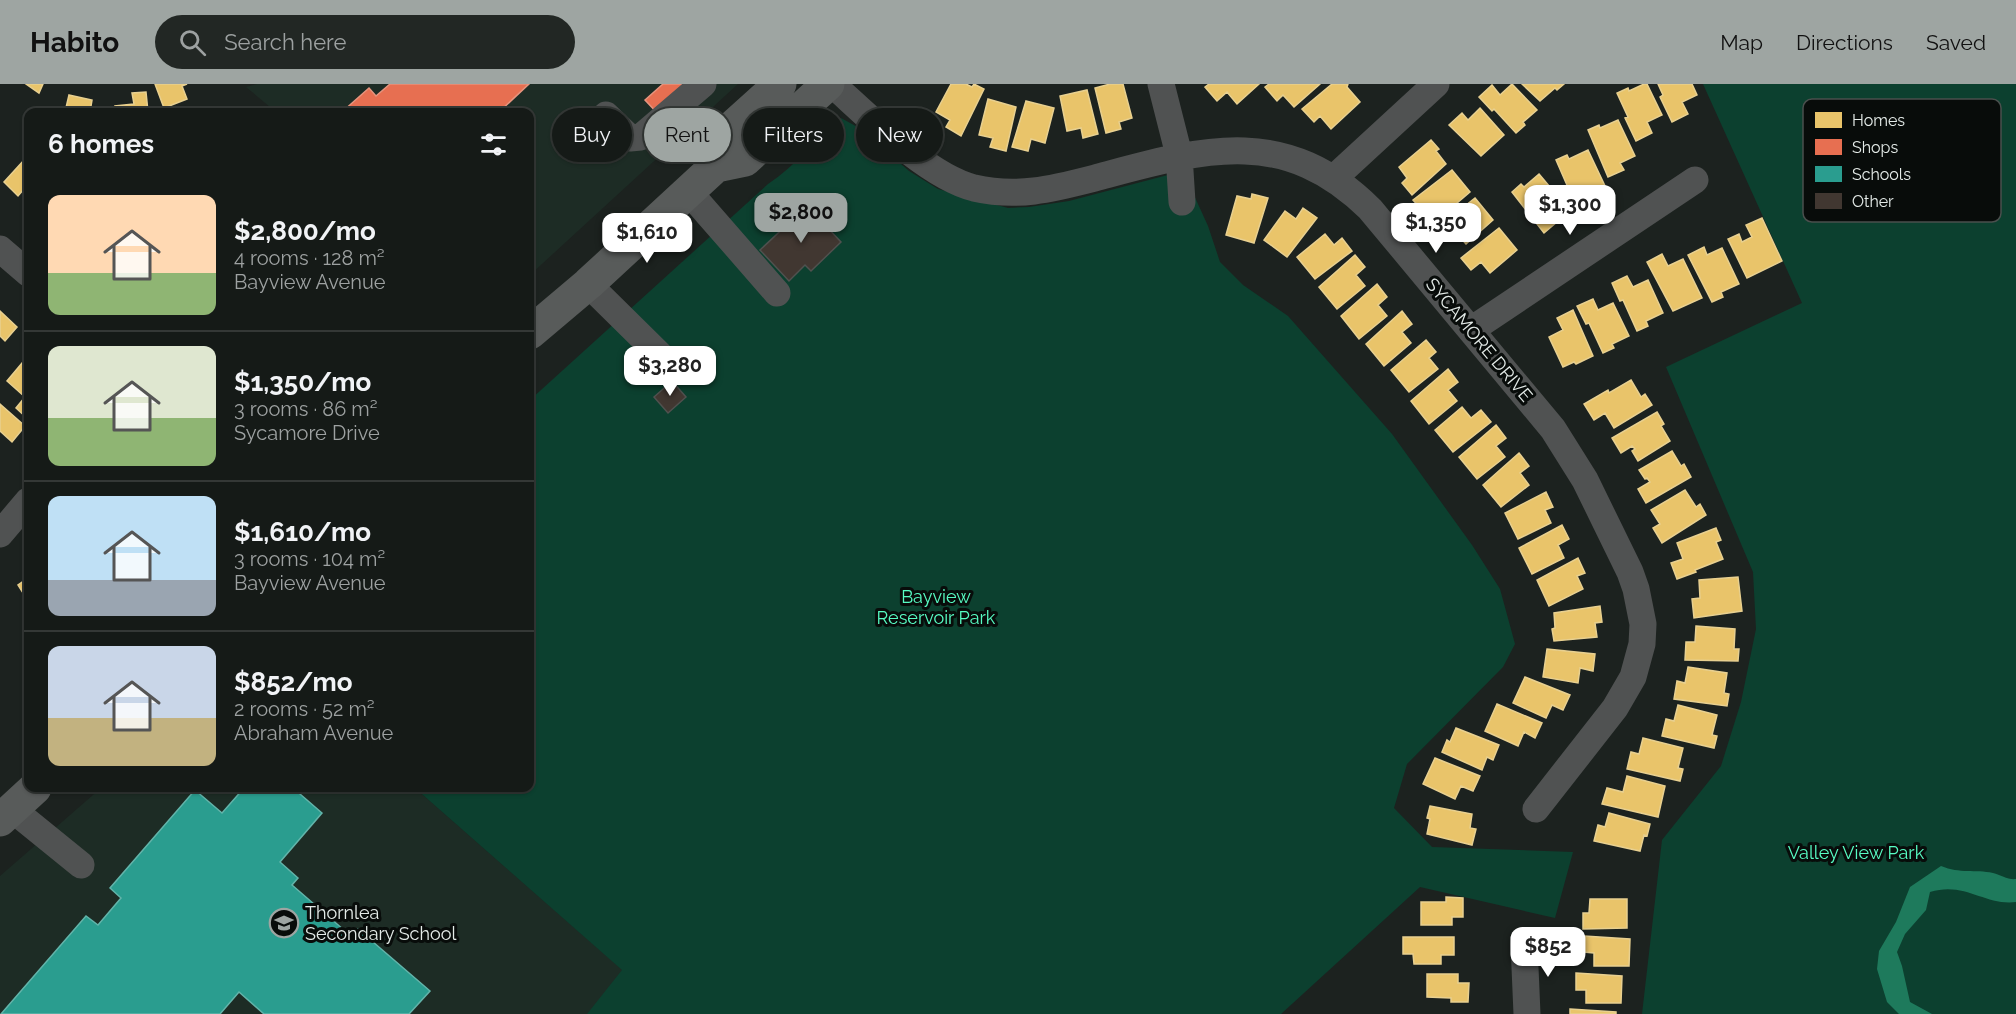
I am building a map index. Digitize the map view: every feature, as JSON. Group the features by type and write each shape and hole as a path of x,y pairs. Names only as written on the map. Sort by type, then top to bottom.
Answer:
{"main road":[{"path":"716,166 720,138 780,84"},
{"path":"534,330 588,284 716,166 745,160 828,84"},
{"path":"6,815 31,792"}],"street":[{"path":"632,138 641,137 703,84"},
{"name":"SYCAMORE DRIVE","path":"832,84 918,159 945,176 972,187 1023,193 1048,190 1179,155 1228,149 1285,156 1311,166 1334,178 1370,209 1553,429 1585,480 1630,572 1640,605 1642,644 1639,661 1625,693 1536,809"},
{"path":"1161,84 1179,155 1182,202"},
{"path":"1334,178 1436,84"},
{"path":"1470,330 1695,180"},
{"path":"688,191 777,292"},
{"path":"0,249 24,270"},
{"path":"588,284 660,355"},
{"path":"0,534 24,506"},
{"path":"6,815 81,865"},
{"path":"1524,944 1527,1014"}],"shaded area":[{"path":"257,84 738,84 712,108 644,108 644,162 653,162 534,271 534,108 271,108 246,87"},
{"name":"Thornlea Secondary School","path":"96,792 420,792 673,1014 0,1014 0,876"},
{"path":"1941,866 1955,870 1993,873 2016,879 2016,902 1994,901 1954,889 1930,892 1926,910 1905,934 1897,952 1910,1002 1932,1014 1899,1014 1887,1002 1877,969 1879,951 1896,922 1910,887"}],"green space":[{"name":"Valley View Park","path":"1703,84 2016,84 2016,1014 1642,1014 1662,840 1721,766 1741,702 1756,629 1753,572 1666,367 1802,303"},
{"name":"Bayview Reservoir Park","path":"844,120 856,126 856,162 899,162 938,189 1008,208 1069,201 1183,171 1208,226 1220,262 1243,285 1288,316 1392,434 1472,545 1500,589 1515,644 1503,667 1407,764 1394,808 1432,847 1573,852 1555,918 1420,887 1281,1014 587,1014 622,970 420,792 534,792 534,396 795,162 844,162"}],"building: Homes":[{"path":"26,84 43,84 39,93"},
{"path":"155,84 187,84 182,86 187,99 164,108"},
{"path":"951,84 966,84 972,87 974,84 984,89 961,136 946,127 950,120 943,116 943,108 938,108"},
{"path":"1110,84 1123,84 1132,118 1119,122 1121,129 1106,133 1095,88"},
{"path":"1209,84 1259,84 1237,104 1227,92 1217,101 1205,87"},
{"path":"1269,84 1320,84 1294,107 1283,95 1277,101 1265,87"},
{"path":"1332,84 1348,84 1347,87 1360,102 1331,129 1320,116 1314,122 1302,109"},
{"path":"1512,84 1537,110 1523,122 1525,125 1516,133 1494,109 1492,111 1479,97 1492,85 1500,95"},
{"path":"1522,84 1564,84 1557,90 1555,88 1540,101"},
{"path":"1647,84 1662,115 1647,122 1652,133 1636,141 1617,93 1628,88 1629,91"},
{"path":"1658,84 1692,84 1697,95 1682,102 1688,114 1672,122 1660,97 1663,95"},
{"path":"1087,90 1098,134 1083,138 1081,128 1067,131 1060,96"},
{"path":"146,92 148,108 115,108 115,106 134,104 132,93"},
{"path":"69,95 92,100 91,108 66,108"},
{"path":"988,99 1016,107 1006,151 990,147 993,138 979,135"},
{"path":"1026,101 1054,108 1045,143 1031,139 1028,151 1012,147"},
{"path":"1480,108 1504,135 1481,156 1449,125 1462,113 1468,120"},
{"path":"1618,120 1635,156 1620,163 1624,170 1608,177 1588,130 1599,125 1600,128"},
{"path":"1431,140 1439,149 1436,151 1446,164 1412,195 1402,183 1407,178 1399,167"},
{"path":"1588,150 1605,186 1590,193 1593,201 1577,208 1556,160 1567,155 1569,159"},
{"path":"24,160 24,189 18,196 4,182"},
{"path":"1452,170 1470,192 1443,215 1433,204 1424,212 1413,200"},
{"path":"1539,174 1565,205 1552,216 1557,222 1544,233 1512,192 1521,184 1524,187"},
{"path":"1252,194 1268,198 1254,243 1226,235 1237,196 1251,199"},
{"path":"1475,198 1493,220 1466,244 1456,233 1447,241 1436,229"},
{"path":"1303,208 1317,218 1287,257 1264,240 1285,211 1296,219"},
{"path":"1762,218 1782,261 1747,278 1728,239 1739,234 1742,242 1752,237 1746,225"},
{"path":"1499,228 1517,250 1490,273 1481,262 1471,270 1461,258"},
{"path":"1325,234 1334,245 1342,238 1352,251 1315,279 1297,257"},
{"path":"1704,247 1707,255 1722,248 1739,284 1721,292 1723,297 1712,302 1688,255"},
{"path":"1662,254 1668,266 1683,259 1702,298 1673,311 1647,262"},
{"path":"1355,255 1365,267 1356,275 1365,286 1337,309 1319,287"},
{"path":"1627,276 1633,287 1648,280 1663,313 1646,321 1648,326 1637,331 1623,300 1620,301 1612,283"},
{"path":"1377,284 1387,297 1378,305 1387,316 1359,339 1341,316"},
{"path":"1593,299 1598,310 1613,303 1629,336 1612,344 1614,348 1603,353 1589,323 1586,324 1577,306"},
{"path":"1573,310 1593,356 1563,367 1549,337 1563,330 1557,318"},
{"path":"0,311 17,327 5,341 0,336"},
{"path":"1402,311 1412,324 1402,332 1411,343 1384,366 1366,344"},
{"path":"1426,340 1436,352 1429,358 1438,369 1409,392 1391,370"},
{"path":"22,363 24,365 24,396 7,381"},
{"path":"1448,369 1458,382 1448,390 1457,401 1429,424 1411,401"},
{"path":"1631,380 1641,397 1645,394 1652,405 1614,428 1605,413 1594,420 1584,404"},
{"path":"24,398 24,415 16,408"},
{"path":"0,404 24,427 12,442 0,431"},
{"path":"1462,407 1471,418 1481,410 1491,422 1453,452 1435,430"},
{"path":"1657,412 1664,424 1661,426 1670,441 1638,461 1632,451 1635,449 1632,446 1621,453 1612,438"},
{"path":"1496,425 1506,438 1496,446 1505,457 1477,479 1459,457"},
{"path":"1672,451 1681,466 1684,464 1691,477 1646,503 1638,489 1650,482 1639,470"},
{"path":"1519,453 1529,466 1520,473 1529,485 1501,507 1483,485"},
{"path":"1685,490 1696,507 1700,504 1706,515 1662,543 1653,528 1660,524 1651,510"},
{"path":"1546,492 1553,507 1545,510 1551,523 1518,539 1505,513"},
{"path":"1562,525 1569,539 1558,545 1564,558 1532,574 1519,548"},
{"path":"1716,528 1721,540 1716,542 1723,559 1677,579 1671,563 1683,559 1677,543"},
{"path":"1578,558 1585,573 1577,576 1583,589 1549,606 1537,580"},
{"path":"1738,577 1742,611 1694,618 1692,599 1700,598 1699,580"},
{"path":"24,581 24,595 18,585"},
{"path":"1600,606 1602,622 1595,623 1597,637 1554,641 1552,629 1555,628 1554,613"},
{"path":"1696,626 1735,629 1734,649 1739,649 1738,661 1685,660 1686,642 1695,642"},
{"path":"1547,649 1595,654 1593,671 1580,668 1578,683 1543,677"},
{"path":"1688,667 1727,673 1724,693 1729,694 1727,706 1674,699 1677,681 1685,683"},
{"path":"1525,677 1570,695 1563,710 1552,705 1546,718 1513,703"},
{"path":"1497,704 1542,723 1535,738 1524,732 1518,746 1485,731"},
{"path":"1678,705 1717,715 1712,735 1717,736 1714,748 1662,736 1666,719 1674,721"},
{"path":"1456,728 1499,745 1493,760 1487,757 1482,770 1442,752 1447,740 1450,742"},
{"path":"1643,738 1683,748 1678,768 1683,769 1680,781 1627,769 1631,752 1639,754"},
{"path":"1435,758 1480,776 1473,791 1461,786 1455,799 1423,784"},
{"path":"1627,776 1665,786 1658,817 1602,804 1607,788 1623,792"},
{"path":"1430,806 1472,814 1470,828 1476,829 1472,845 1427,834"},
{"path":"1609,813 1650,824 1647,836 1644,835 1640,851 1594,841 1598,825 1605,827"},
{"path":"1446,897 1463,898 1463,917 1452,917 1452,925 1421,925 1421,902 1446,902"},
{"path":"1590,899 1627,899 1627,928 1583,929 1583,913 1589,913"},
{"path":"1584,936 1630,939 1629,966 1594,966 1594,953 1584,952"},
{"path":"1403,937 1454,937 1454,955 1441,955 1441,964 1414,964 1413,954 1403,954"},
{"path":"1576,973 1622,976 1621,1003 1586,1003 1586,990 1576,990"},
{"path":"1427,974 1458,974 1458,983 1469,983 1468,1002 1451,1002 1451,998 1427,997"},
{"path":"1570,1009 1616,1012 1616,1014 1570,1014"}],"building: Shops":[{"path":"390,84 529,84 503,108 346,108 369,88 376,96"},
{"path":"663,84 695,84 669,108 652,108 645,100"}],"building: Schools":[{"path":"193,792 197,792 222,813 240,792 298,792 322,813 280,862 298,878 292,885 352,937 358,929 430,991 409,1014 264,1014 239,992 220,1014 1,1014 86,916 98,925 121,898 110,888"}],"building: Other":[{"path":"807,206 841,242 811,271 805,265 789,281 760,250"},
{"path":"672,381 686,397 668,413 654,397"}],"place":[{"name":"Thornlea Secondary School","path":"284,923"}]}
